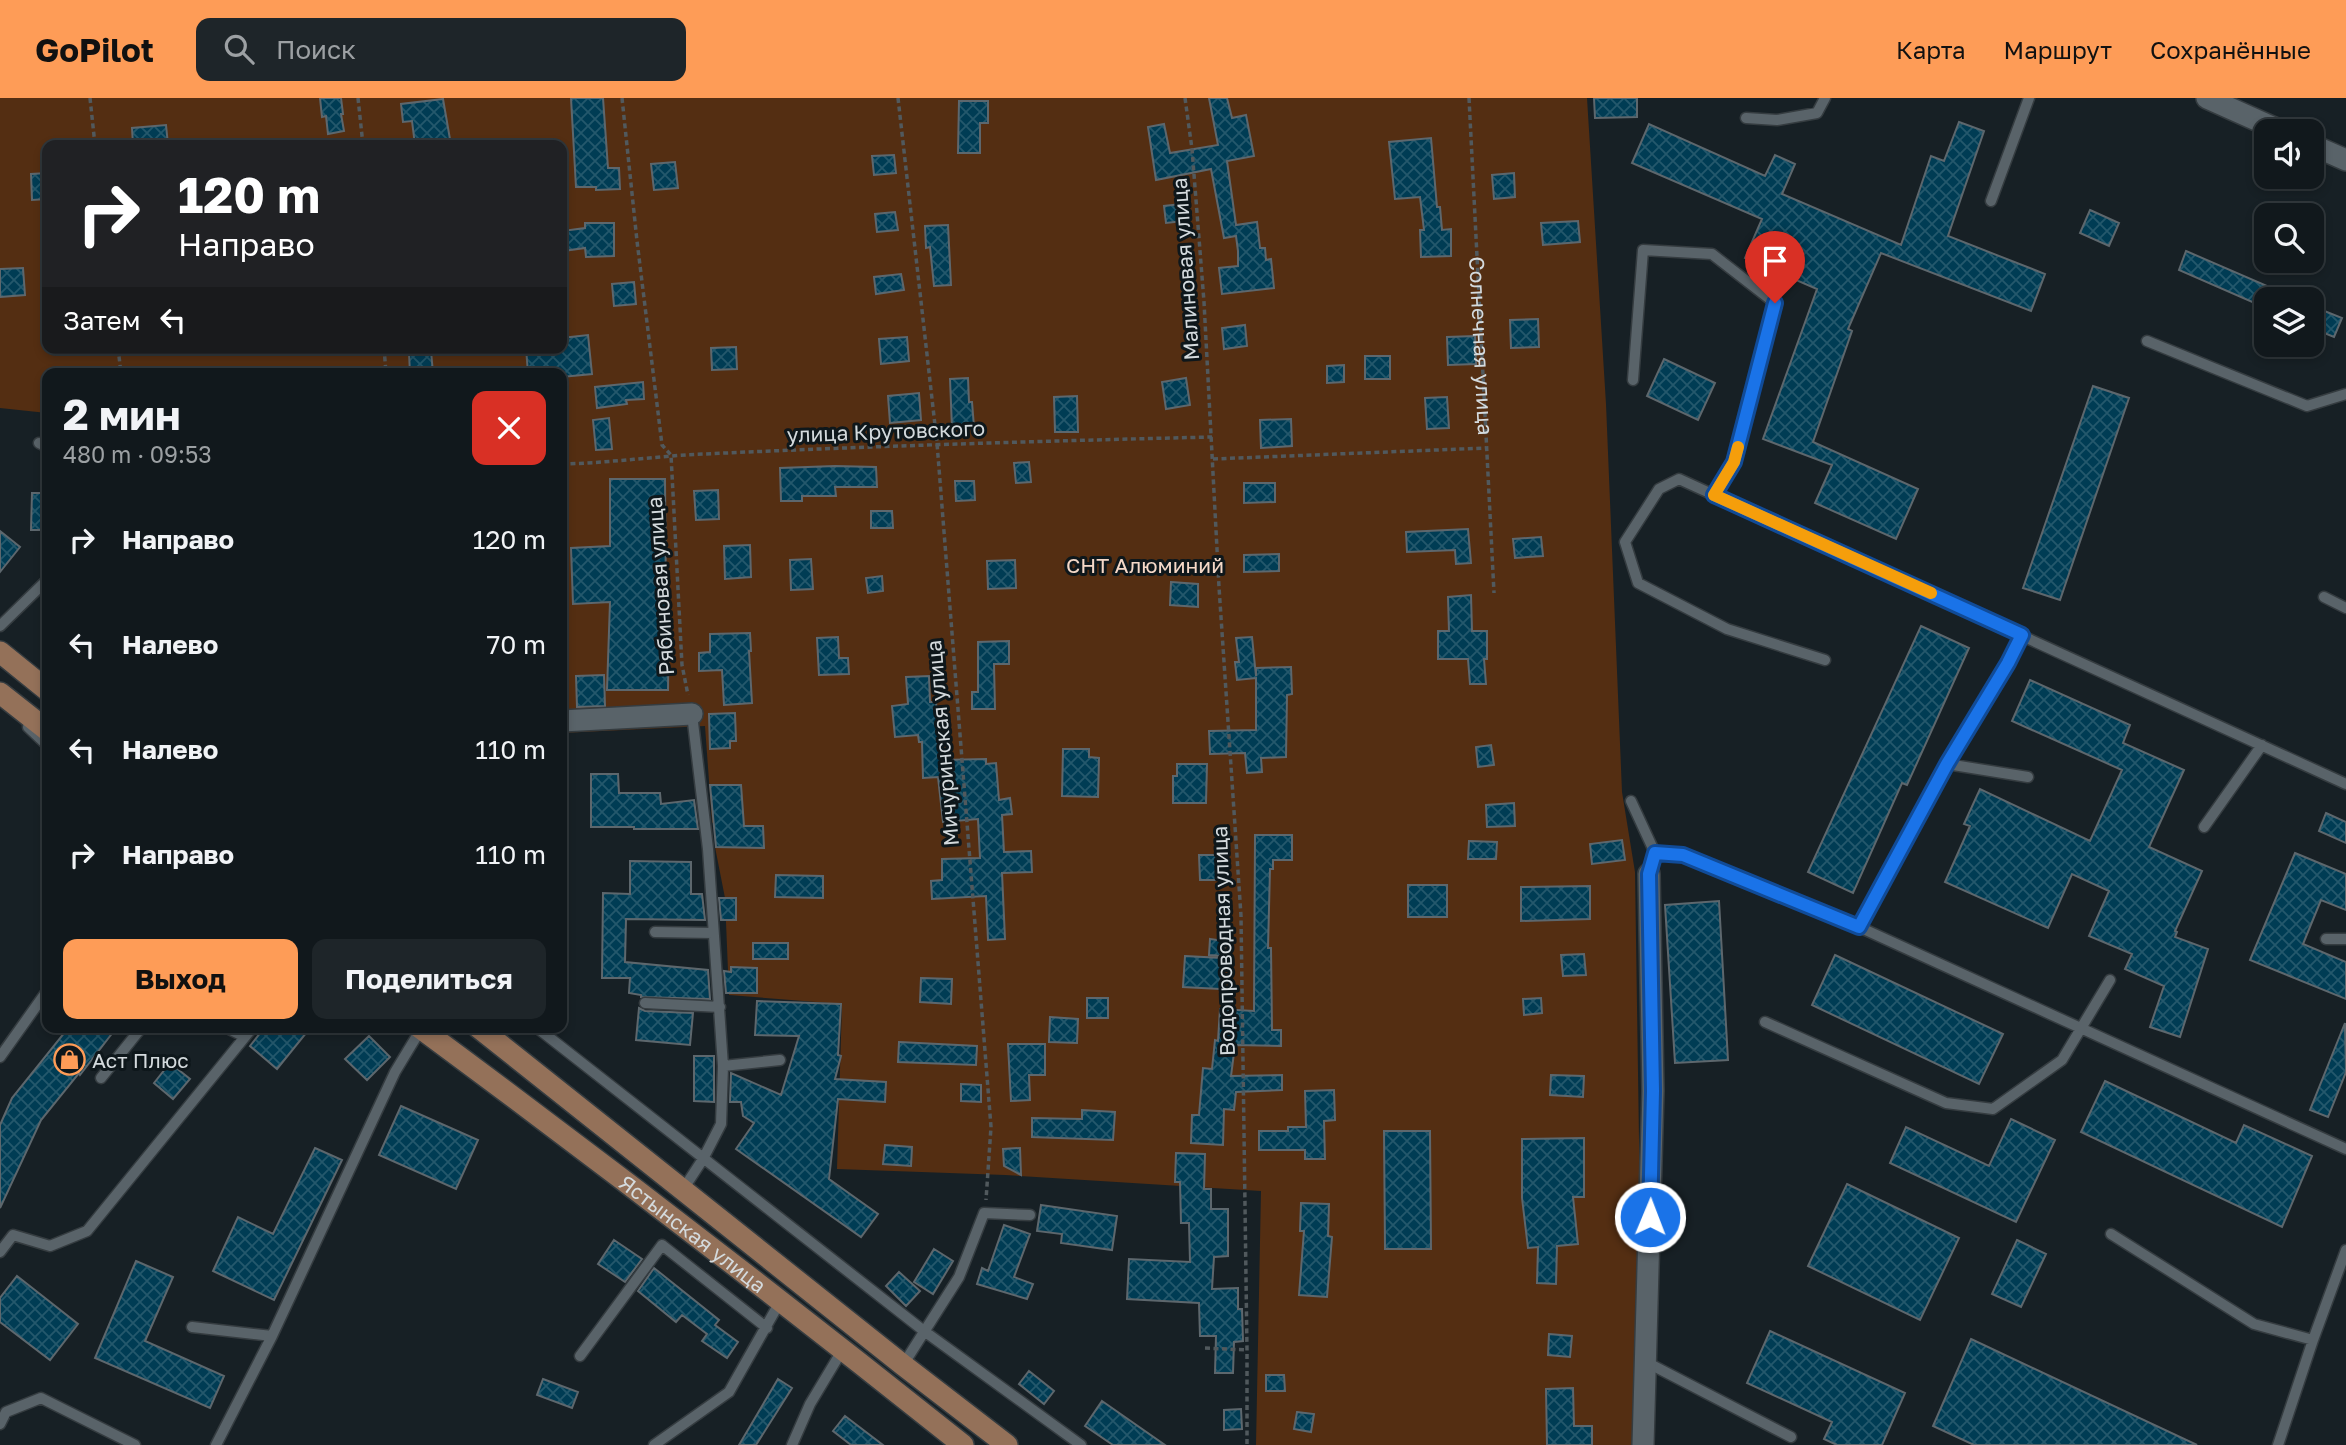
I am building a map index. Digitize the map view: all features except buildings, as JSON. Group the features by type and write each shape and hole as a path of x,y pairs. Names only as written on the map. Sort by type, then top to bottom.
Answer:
{"main road":[{"path":"0,652 42,686"},
{"path":"0,693 42,726"},
{"name":"Ястынская улица","path":"427,1033 781,1300 963,1445"},
{"name":"Ястынская улица","path":"485,1033 682,1191 1007,1445"}],"street":[{"path":"2207,98 2254,119"},
{"path":"2324,150 2346,160"},
{"path":"567,721 692,714"},
{"path":"1643,1445 1653,1091 1649,874"}],"lane":[{"path":"1746,118 1777,120 1817,113 1825,98"},
{"path":"1991,201 2029,98"},
{"path":"1633,380 1643,250 1712,254 1775,303 1734,462 1714,495"},
{"path":"2147,341 2307,406 2346,394"},
{"path":"1825,660 1727,629 1639,583 1625,542 1659,489 1679,479 2346,784"},
{"path":"0,626 42,585"},
{"path":"2324,597 2346,608"},
{"path":"1859,927 1947,764 2022,635"},
{"path":"0,701 42,740"},
{"path":"682,1191 722,1124 720,1007 708,849 692,714"},
{"path":"2204,827 2262,745"},
{"path":"1947,764 2028,777"},
{"path":"1631,801 1655,853 1649,874"},
{"path":"1655,853 1683,855 1859,927 2346,1149"},
{"path":"655,932 713,933"},
{"path":"2326,939 2346,939"},
{"path":"1765,1022 1946,1103 1993,1110 2062,1060 2110,980"},
{"path":"0,1057 42,998"},
{"path":"645,1003 720,1007"},
{"path":"101,1078 137,1033"},
{"path":"236,1033 244,1037"},
{"path":"0,1252 13,1235 50,1246 87,1231 248,1033"},
{"path":"216,1445 272,1336 395,1072 417,1033"},
{"path":"544,1033 924,1331 1080,1445"},
{"path":"723,1066 780,1060"},
{"path":"903,1365 959,1276 984,1213 1030,1215"},
{"path":"2111,1234 2254,1324 2313,1340"},
{"path":"579,1356 662,1245 766,1328"},
{"path":"2278,1445 2313,1340 2341,1280 2346,1250"},
{"path":"654,1445 729,1392 781,1300"},
{"path":"192,1327 272,1336"},
{"path":"793,1445 810,1404 843,1349"},
{"path":"1646,1362 1791,1437"},
{"path":"0,1424 5,1412 41,1398 135,1445"}],"path":[{"path":"90,98 94,140"},
{"path":"358,98 362,140"},
{"name":"Рябиновая улица","path":"622,98 662,444 671,455 682,665 692,714"},
{"name":"Мичуринская улица","path":"898,98 937,443 991,1127 984,1213"},
{"name":"Малиновая улица","path":"1185,98 1192,149 1212,438"},
{"name":"Солнечная улица","path":"1469,98 1494,593"},
{"name":"улица Крутовского","path":"567,464 671,455 937,443 1212,438"},
{"name":"Водопроводная улица","path":"1212,438 1241,916 1247,1445"},
{"path":"1213,459 1486,448"},
{"path":"1205,1348 1247,1350"}],"green space":[{"name":"СНТ Алюминий","path":"0,98 1587,98 1606,404 1622,792 1635,872 1640,1206 1636,1445 1256,1445 1261,1191 1005,1175 837,1169 842,1004 729,995 725,898 715,847 715,826 712,822 705,726 567,733 567,368 42,368 42,412 0,408"}],"slow traffic":[{"path":"1738,447 1734,462 1714,495 1931,593"}],"place":[{"name":"Аст Плюс","path":"69,1060"}],"route":[{"path":"1650,1217 1653,1091 1649,874 1655,853 1683,855 1859,927 1947,764 2022,635 1714,495 1734,462 1775,303"}]}
